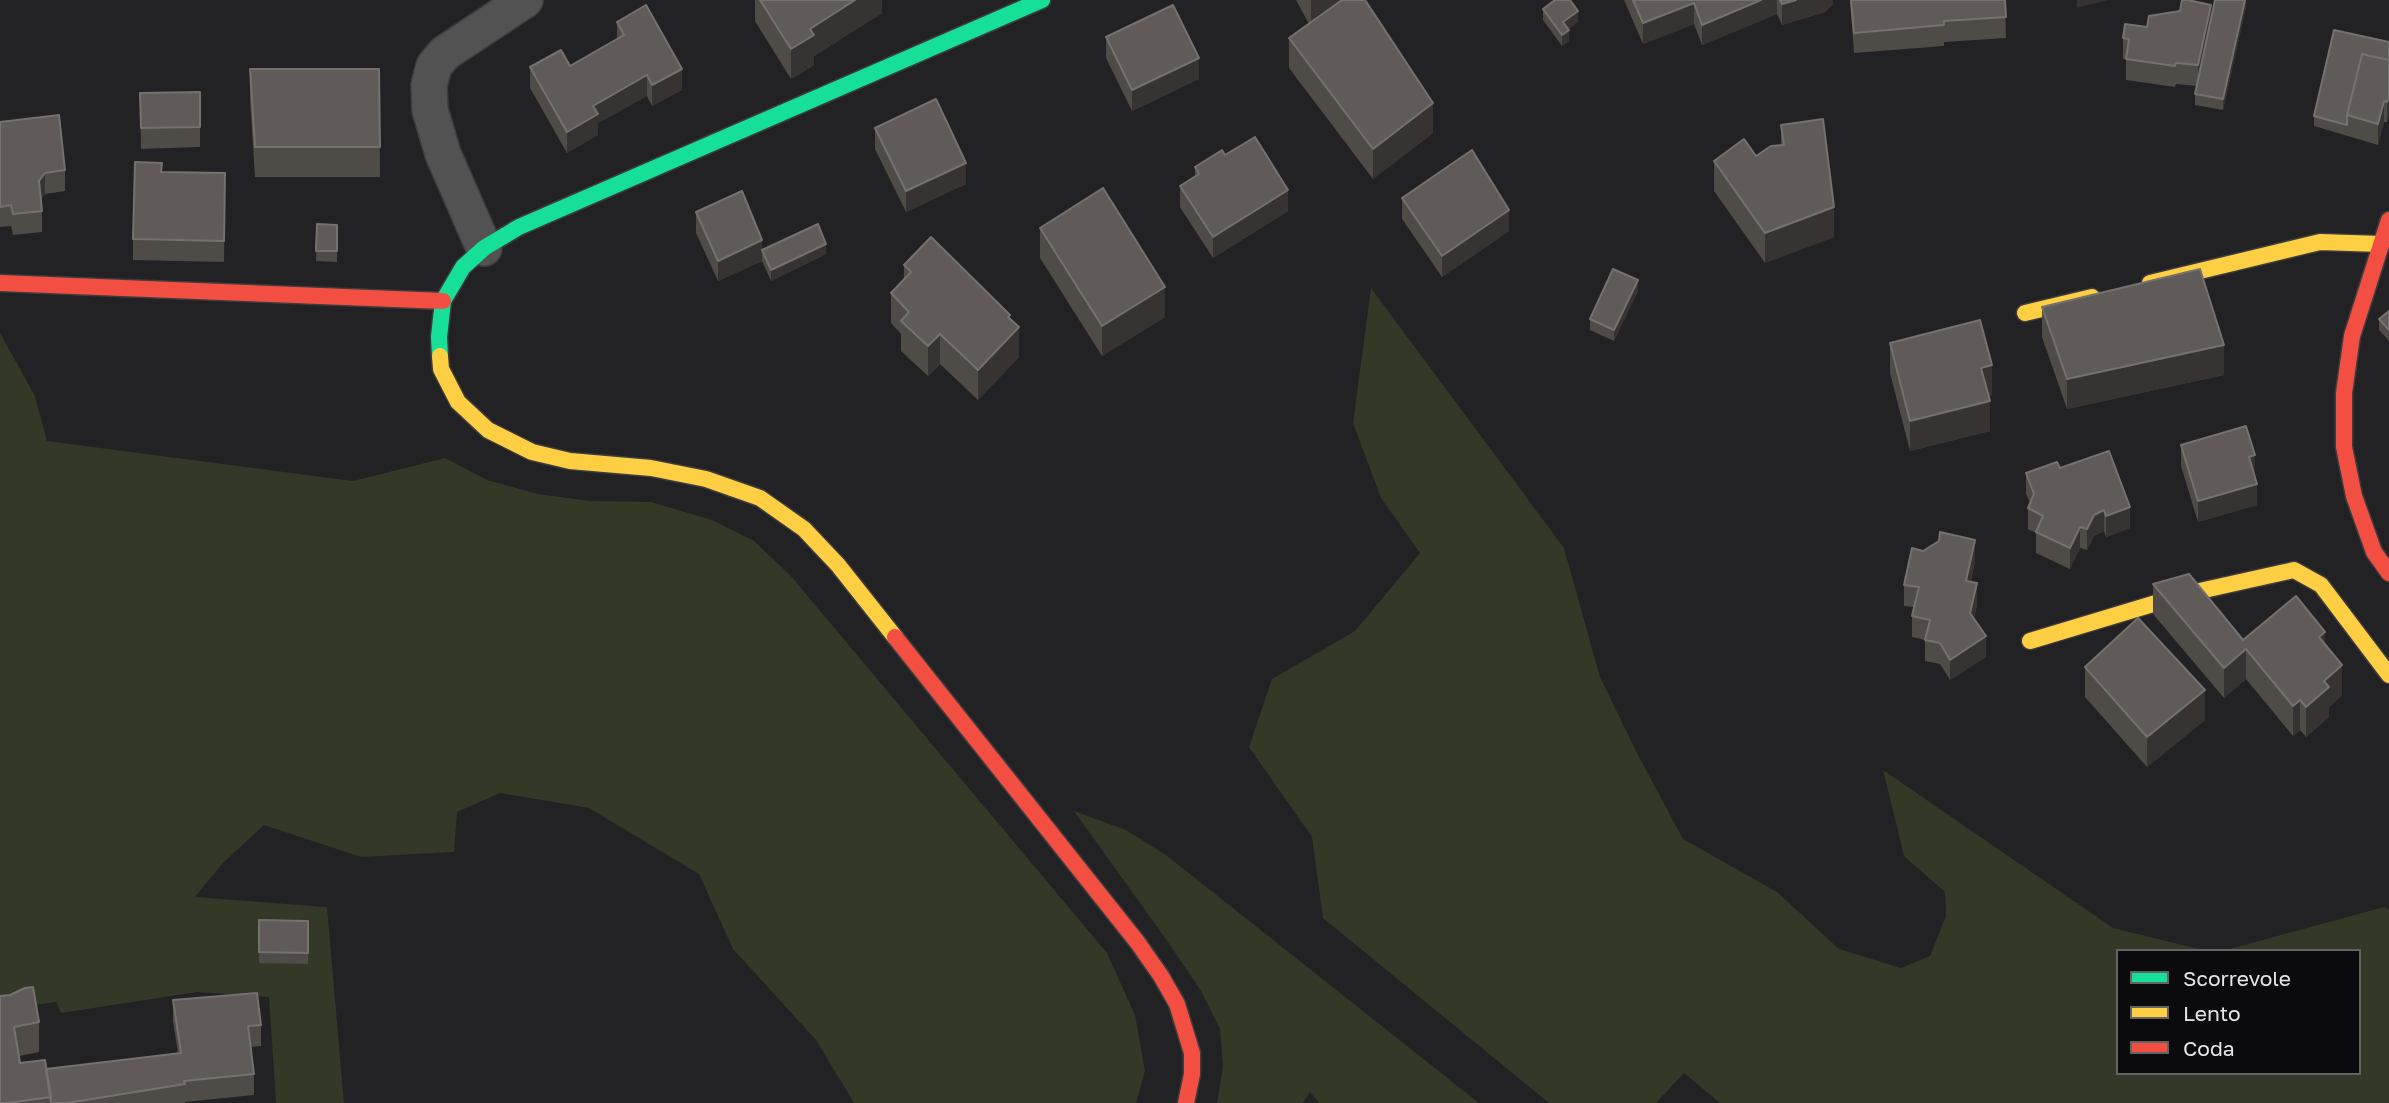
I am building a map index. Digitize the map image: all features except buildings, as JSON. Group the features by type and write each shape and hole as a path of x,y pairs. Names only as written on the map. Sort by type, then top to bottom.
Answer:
{"main road":[{"path":"1042,0 519,227 484,248 463,267 443,301 439,337 441,369 458,402 488,430 532,452 570,461 651,468 706,479 760,498 804,529 838,565 1138,943 1161,976 1177,1004 1192,1053 1192,1074 1185,1103"},
{"path":"2384,551 2354,496 2344,447 2344,393 2352,337 2389,220"},
{"path":"2132,287 2320,242 2381,244"},
{"path":"0,284 443,301"},
{"path":"2025,313 2105,293"},
{"path":"2030,641 2186,594 2294,570 2320,585 2389,675"}],"street":[{"path":"484,248 443,154 430,110 429,85 434,66 445,53 526,0"}],"green space":[{"path":"1371,288 1564,548 1600,677 1683,839 1777,892 1839,949 1901,968 1930,956 1946,916 1945,892 1904,856 1883,770 2113,928 2199,949 2116,949 2116,1075 2361,1075 2361,949 2229,949 2384,907 2389,909 2389,1103 1720,1103 1684,1073 1656,1103 1549,1103 1323,918 1312,837 1249,747 1272,679 1355,631 1420,553 1381,498 1353,423"},
{"path":"0,333 35,396 47,441 353,481 445,458 487,480 538,494 590,501 651,502 712,520 754,541 790,575 1107,953 1135,1015 1145,1071 1136,1103 854,1103 816,1040 733,949 699,874 589,808 500,793 457,812 454,852 361,857 264,825 223,863 195,897 327,907 344,1103 276,1103 269,997 197,992 61,1013 56,1002 0,1010"},
{"path":"1074,811 1126,830 1166,855 1479,1103 1319,1103 1310,1092 1303,1103 1217,1103 1223,1067 1220,1029 1201,991"}],"traffic: fast":[{"path":"440,356 443,301 463,267 484,248 519,227 1042,0"}],"traffic: slow":[{"path":"2150,283 2320,242 2381,244"},
{"path":"2025,313 2092,297"},
{"path":"440,356 441,369 458,402 488,430 532,452 570,461 651,468 706,479 760,498 804,529 838,565 895,637"},
{"path":"2030,641 2186,594 2294,570 2321,585 2389,675"}],"traffic: jam":[{"path":"2389,220 2352,336 2344,393 2344,447 2354,496 2374,552 2389,573"},
{"path":"0,283 443,301"},
{"path":"895,637 1138,943 1161,976 1177,1004 1192,1053 1192,1074 1186,1103"}]}
